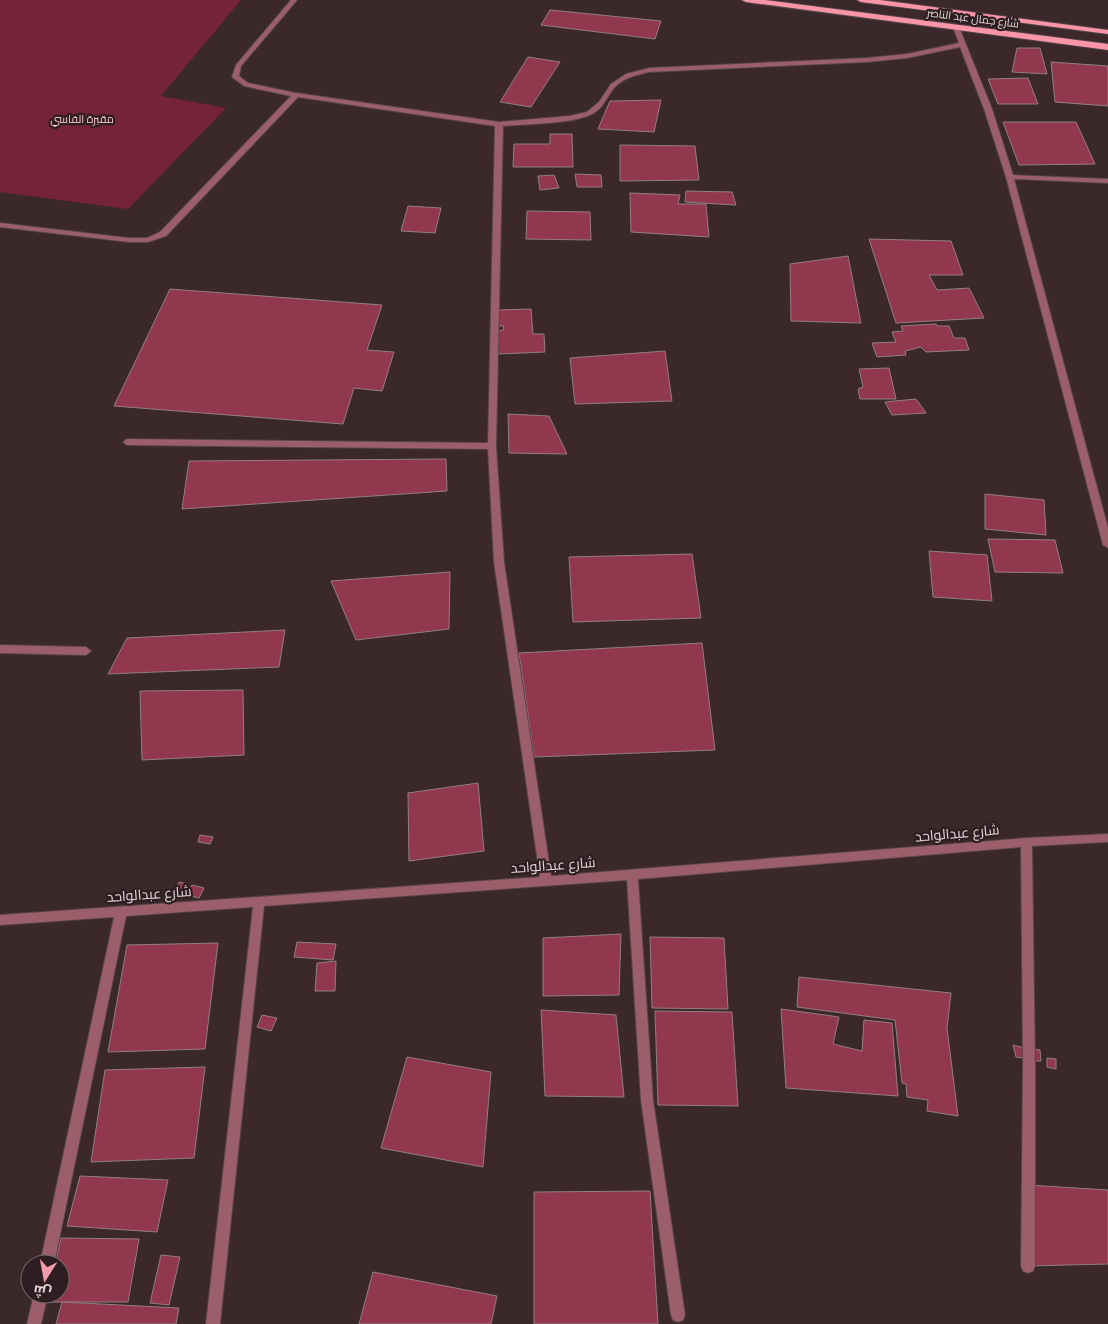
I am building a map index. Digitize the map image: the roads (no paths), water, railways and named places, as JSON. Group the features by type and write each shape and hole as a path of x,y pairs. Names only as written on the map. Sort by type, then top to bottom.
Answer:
{"main road":[{"name":"شارع جمال عبد الناصر","path":"746,0 1108,47"},
{"name":"شارع جمال عبد الناصر","path":"861,0 896,2 1108,32"}],"street":[{"path":"294,0 238,66 235,77 246,85 296,95 499,124 569,118 589,113 602,103 613,84 628,75 649,70 866,60 907,56 963,44"},
{"path":"956,27 988,109 1010,177 1108,545"},
{"path":"0,225 129,240 148,240 163,234 296,95"},
{"path":"499,124 492,446 499,562 546,881"},
{"path":"1010,177 1108,181"},
{"path":"127,442 492,446"},
{"path":"0,649 86,651"},
{"name":"شارع عبدالواحد","path":"0,920 632,875 1026,842 1108,838"},
{"path":"1026,842 1029,1064 1028,1266"},
{"path":"632,875 647,1100 678,1315"},
{"path":"213,1324 259,901"},
{"path":"49,1254 121,911"},
{"path":"34,1324 38,1304"}],"park label":[{"name":"مقبرة الفاسي","path":"82,119"}]}
